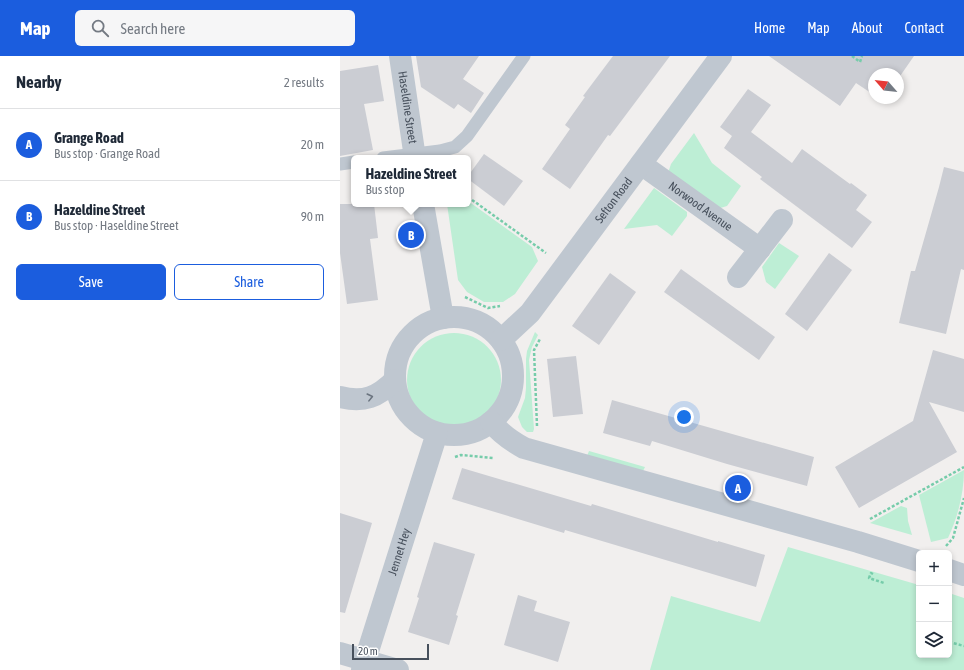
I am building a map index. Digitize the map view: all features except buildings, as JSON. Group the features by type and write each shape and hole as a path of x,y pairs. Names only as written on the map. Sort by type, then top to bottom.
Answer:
{"street":[{"name":"Haseldine Street","path":"400,56 414,155"},
{"name":"Sefton Road","path":"501,340 530,313 721,56"},
{"name":"Norwood Avenue","path":"641,164 760,249"},
{"path":"424,207 443,318"},
{"path":"738,277 782,220"},
{"path":"460,317 476,321 490,329 501,340 510,356 513,374 511,392 503,409 491,422 474,432 456,435 437,433 424,427 408,413 398,395 395,380 396,363 402,347 418,330 427,324 443,318 460,317"},
{"path":"340,397 353,400 371,397 380,394 395,380"},
{"path":"491,422 509,440 524,448 858,542 916,560"},
{"name":"Jennet Hey","path":"363,665 437,433"},
{"path":"952,571 964,575"},
{"path":"340,653 363,665 398,670"}],"lane":[{"path":"419,155 455,147 467,136 524,56"},
{"path":"340,164 351,162"}],"path":[{"path":"852,56 860,62 862,56"},
{"path":"471,199 549,255"},
{"path":"462,293 466,299 488,308 507,305"},
{"path":"537,432 534,350 543,333"},
{"path":"449,458 461,455 499,460"},
{"path":"870,520 964,466"},
{"path":"941,546 946,546 953,538 964,498"},
{"path":"878,575 871,573 869,578 884,583"},
{"path":"952,643 964,646"}],"green space":[{"path":"694,133 712,163 741,186 727,206 717,209 668,173 671,164"},
{"path":"654,188 687,212 687,216 672,236 657,225 624,229"},
{"path":"471,203 532,247 538,261 515,294 503,302 484,302 467,292 458,280 447,207 471,207"},
{"path":"779,243 799,256 775,289 766,282 762,267"},
{"path":"535,332 538,335 532,347 529,360 534,429 533,432 527,432 522,427 518,417 525,398 527,351"},
{"path":"454,333 472,337 487,347 497,362 501,380 497,398 487,413 472,423 454,427 436,423 421,413 411,398 407,380 411,362 421,347 436,337"},
{"path":"589,451 645,467 643,471 587,456"},
{"path":"964,470 960,504 955,522 948,538 931,542 919,495"},
{"path":"901,506 907,508 908,521 912,535 870,523"},
{"path":"788,547 916,584 916,658 952,658 952,594 964,598 964,670 650,670 671,596 760,622"}],"place":[{"name":"Hazeldine Street","path":"411,235"},
{"name":"Grange Road","path":"738,488"}]}
